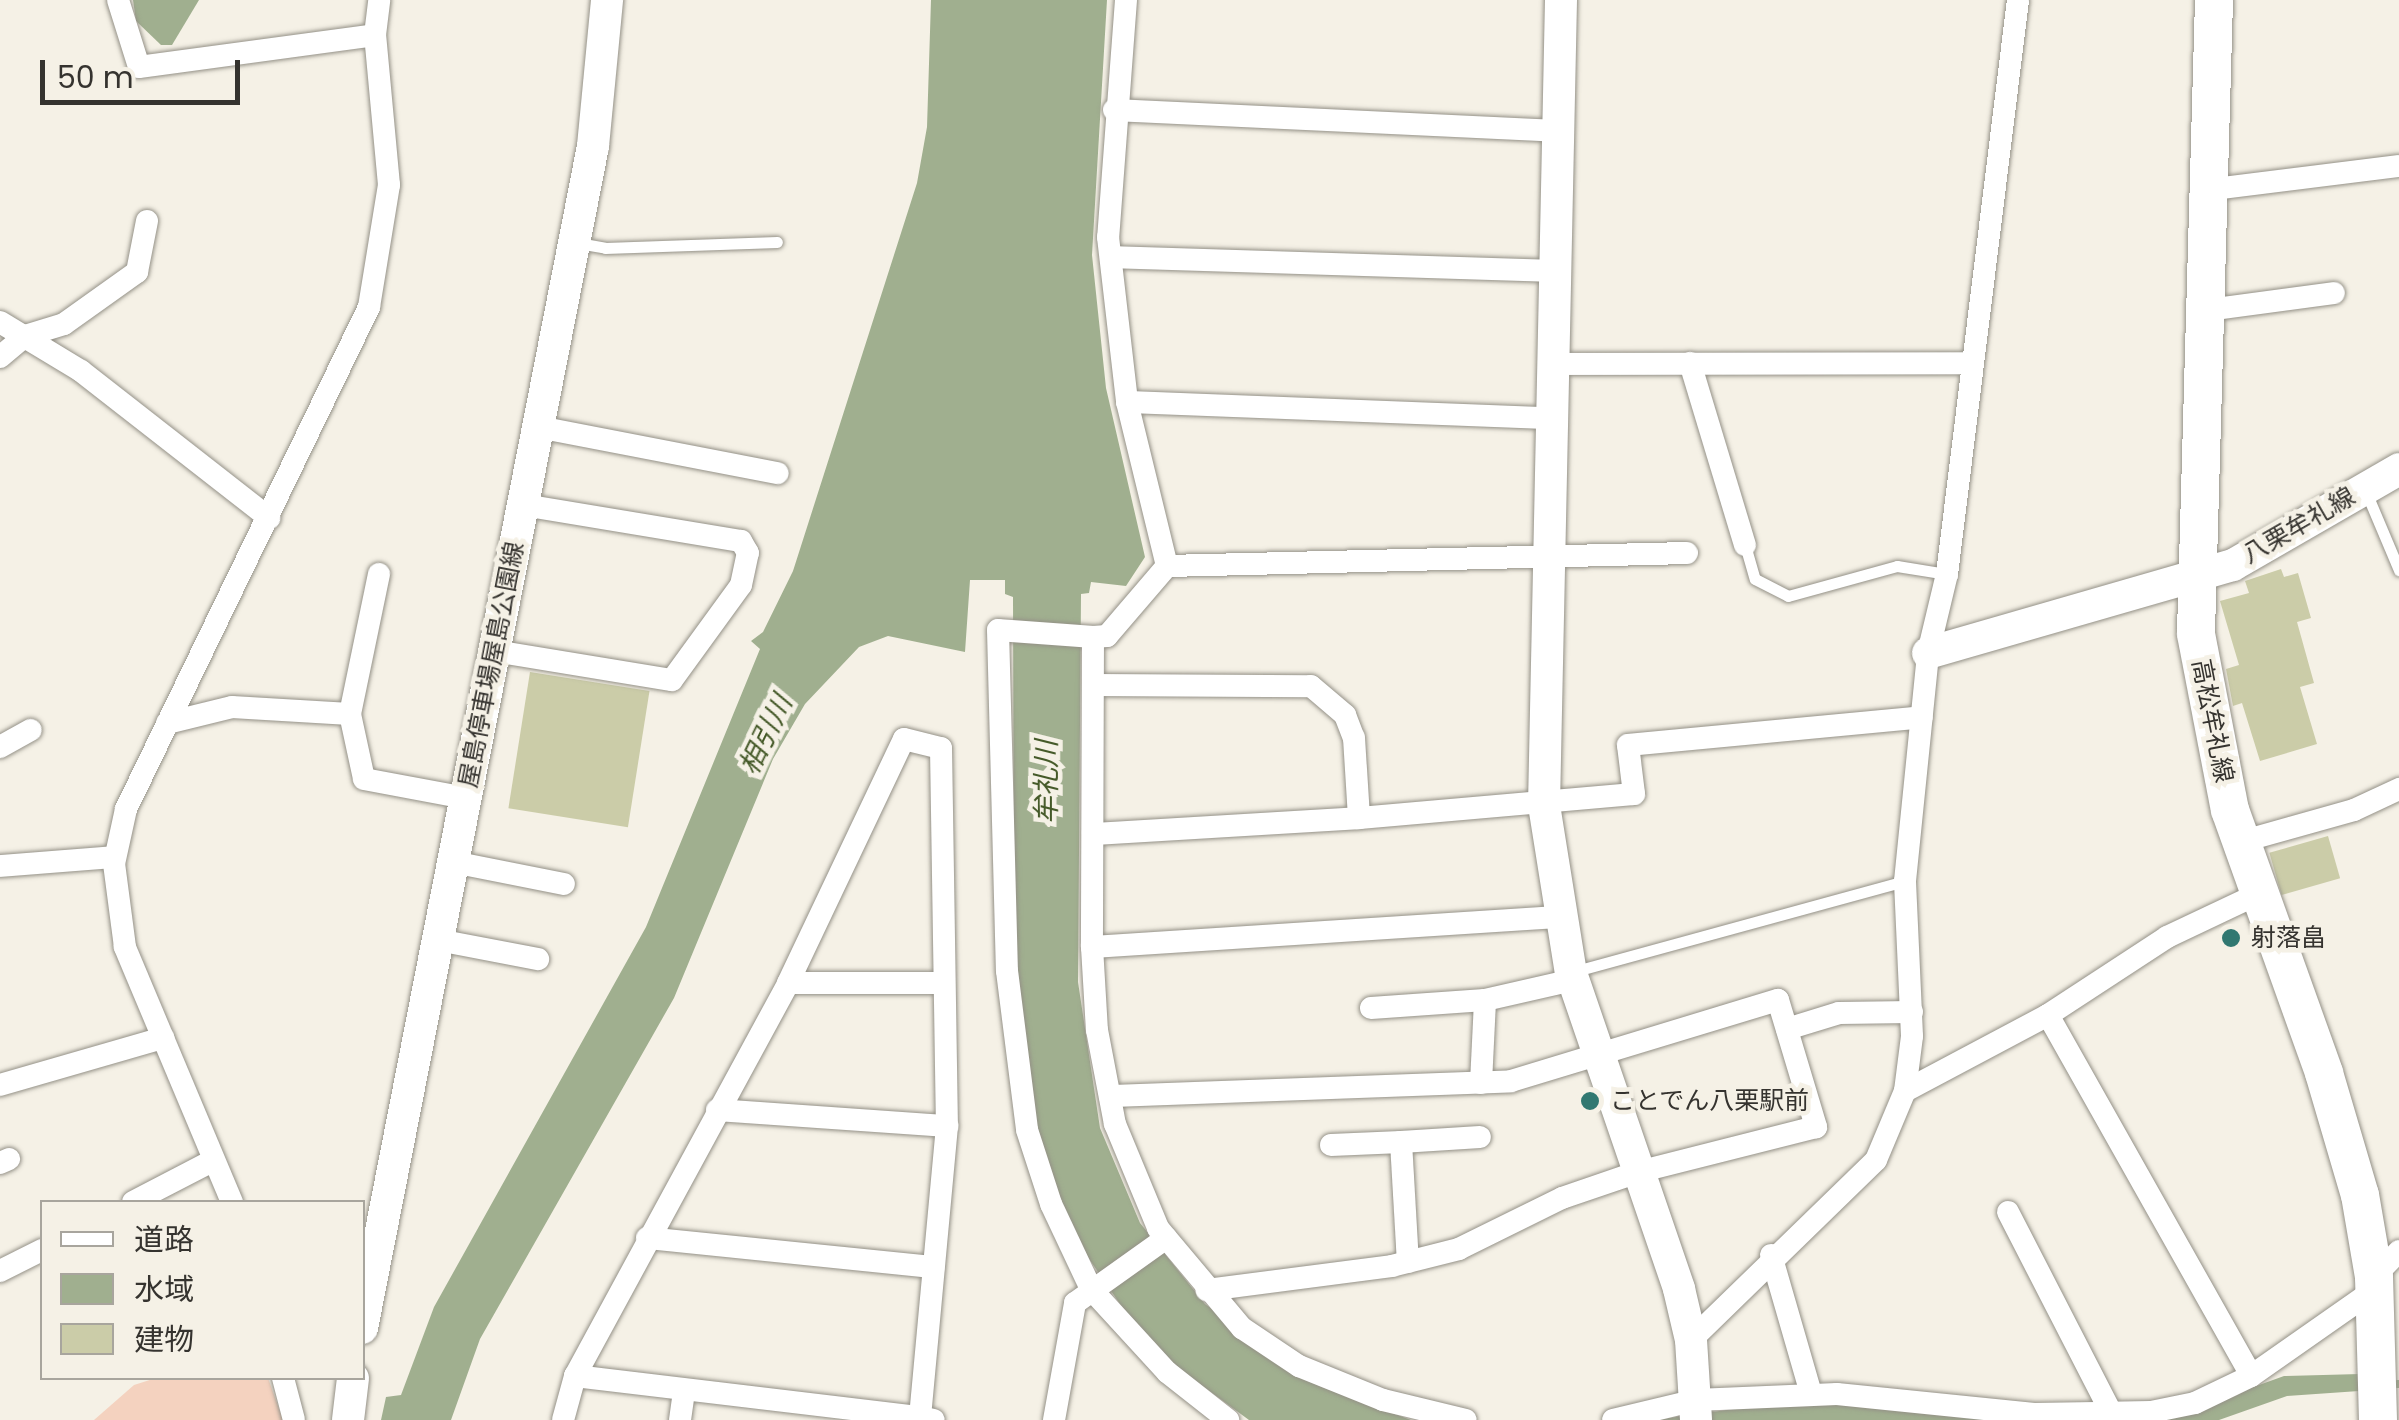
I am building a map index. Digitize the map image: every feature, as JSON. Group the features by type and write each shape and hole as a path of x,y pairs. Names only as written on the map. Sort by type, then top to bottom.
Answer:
{"main road":[{"name":"高松牟礼線","path":"2214,0 2201,310 2196,634 2204,688 2240,842 2348,1145 2381,1274 2388,1370 2378,1420"}],"street":[{"path":"118,0 138,67 375,35"},
{"path":"231,1200 118,920 115,857 126,809 354,346 380,267 388,171 375,35 379,0"},
{"name":"屋島停車場屋島公園線","path":"365,1313 574,243 598,108 607,0"},
{"path":"1126,0 1114,110 1111,257 1127,402 1167,566"},
{"path":"1561,0 1549,418 1544,805 1558,918 1572,976 1691,1340 1696,1412"},
{"path":"1691,1340 1771,1255 1876,1160 1905,1091 1912,1012 1905,880 1928,653 1946,574 2018,0"},
{"path":"1114,110 1557,131"},
{"path":"2206,190 2399,166"},
{"path":"0,357 25,336 64,324 137,272 147,221"},
{"path":"1111,257 1553,271"},
{"path":"2201,310 2334,293"},
{"path":"0,322 81,372 269,518"},
{"path":"1551,364 1973,362"},
{"path":"1690,364 1746,546"},
{"path":"1127,402 1549,418"},
{"path":"538,427 778,473"},
{"name":"八栗牟礼線","path":"1928,653 2197,578 2399,469"},
{"path":"494,651 672,680 741,584 748,553 741,542 523,506"},
{"path":"1228,1420 1167,1372 1091,1290 1051,1204 1027,1130 1007,971 998,630 1107,636 1167,566 1687,553"},
{"path":"379,574 350,714 364,778 466,798"},
{"path":"1093,637 1092,947 1097,1030 1110,1096 1135,1184 1166,1238 1242,1328 1299,1366 1383,1400 1466,1420"},
{"path":"1093,685 1311,686 1345,714 1354,738 1359,818"},
{"path":"167,724 232,707 350,714"},
{"path":"1093,834 1544,805 1634,794 1628,745 1922,717"},
{"path":"0,747 31,730"},
{"path":"563,1420 575,1376 788,983 904,738 940,748 940,983 947,1126 934,1267 927,1419 575,1376"},
{"path":"2240,842 2354,810 2399,789"},
{"path":"0,866 115,857"},
{"path":"453,862 564,884"},
{"path":"1905,1091 2048,1015 2167,936 2258,894"},
{"path":"1092,947 1558,918"},
{"path":"438,940 538,959"},
{"path":"1370,1008 1485,1000 1572,976"},
{"path":"788,983 940,983"},
{"path":"1481,1082 1485,1000"},
{"path":"1110,1096 1511,1081 1778,1000 1816,1126 1638,1172 1562,1198 1459,1249 1408,1262 1207,1290"},
{"path":"1787,1029 1839,1013 1912,1012"},
{"path":"2048,1015 2252,1376"},
{"path":"0,1085 163,1038"},
{"path":"717,1110 947,1126"},
{"path":"1331,1145 1480,1137"},
{"path":"1401,1142 1408,1262"},
{"path":"137,1200 214,1160"},
{"path":"2008,1212 2111,1412"},
{"path":"647,1238 934,1267"},
{"path":"1054,1420 1075,1303 1166,1238"},
{"path":"0,1271 40,1251"},
{"path":"1771,1255 1811,1394"},
{"path":"1613,1420 1811,1394 1895,1396 2034,1414 2111,1412 2196,1403 2252,1376 2381,1274"},
{"path":"284,1380 294,1420"},
{"path":"348,1420 353,1380"},
{"path":"680,1420 684,1391"}],"lane":[{"path":"574,243 605,248 777,242"},
{"path":"2364,488 2399,570"},
{"path":"1746,546 1755,579 1788,596 1897,566 1946,574"},
{"path":"1572,976 1905,880"}],"shaded area":[{"path":"150,1380 269,1380 283,1420 94,1420 134,1385"}],"water":[{"path":"133,0 199,0 172,45 161,45 136,21"},
{"path":"931,0 1107,0 1092,255 1106,388 1145,557 1126,586 1091,582 1089,593 1081,594 1078,982 1100,1128 1140,1223 1205,1304 1319,1386 1411,1420 1249,1420 1170,1362 1133,1323 1083,1250 1058,1195 1031,1106 1014,931 1013,597 1005,594 1005,580 970,580 965,652 888,636 859,647 805,704 773,759 674,998 480,1339 451,1420 381,1420 386,1397 401,1395 434,1307 646,927 760,649 751,641 763,632 793,571 917,183 927,127"},
{"path":"2360,1374 2359,1391 2287,1396 2219,1420 2162,1420 2284,1376"},
{"path":"1845,1402 1996,1420 1655,1420 1755,1406"}],"building":[{"path":"2281,569 2284,577 2298,573 2311,618 2297,622 2314,683 2300,687 2317,744 2260,761 2242,703 2233,706 2226,669 2239,665 2220,601 2249,593 2245,581"},
{"path":"530,672 650,691 628,827 508,808"},
{"path":"2328,836 2340,878 2281,895 2269,853"}],"place":[{"name":"射落畠","path":"2231,938"},
{"name":"ことでん八栗駅前","path":"1590,1101"}],"water label":[{"name":"相引川","path":"766,735"},
{"name":"牟礼川","path":"1047,782"}]}
